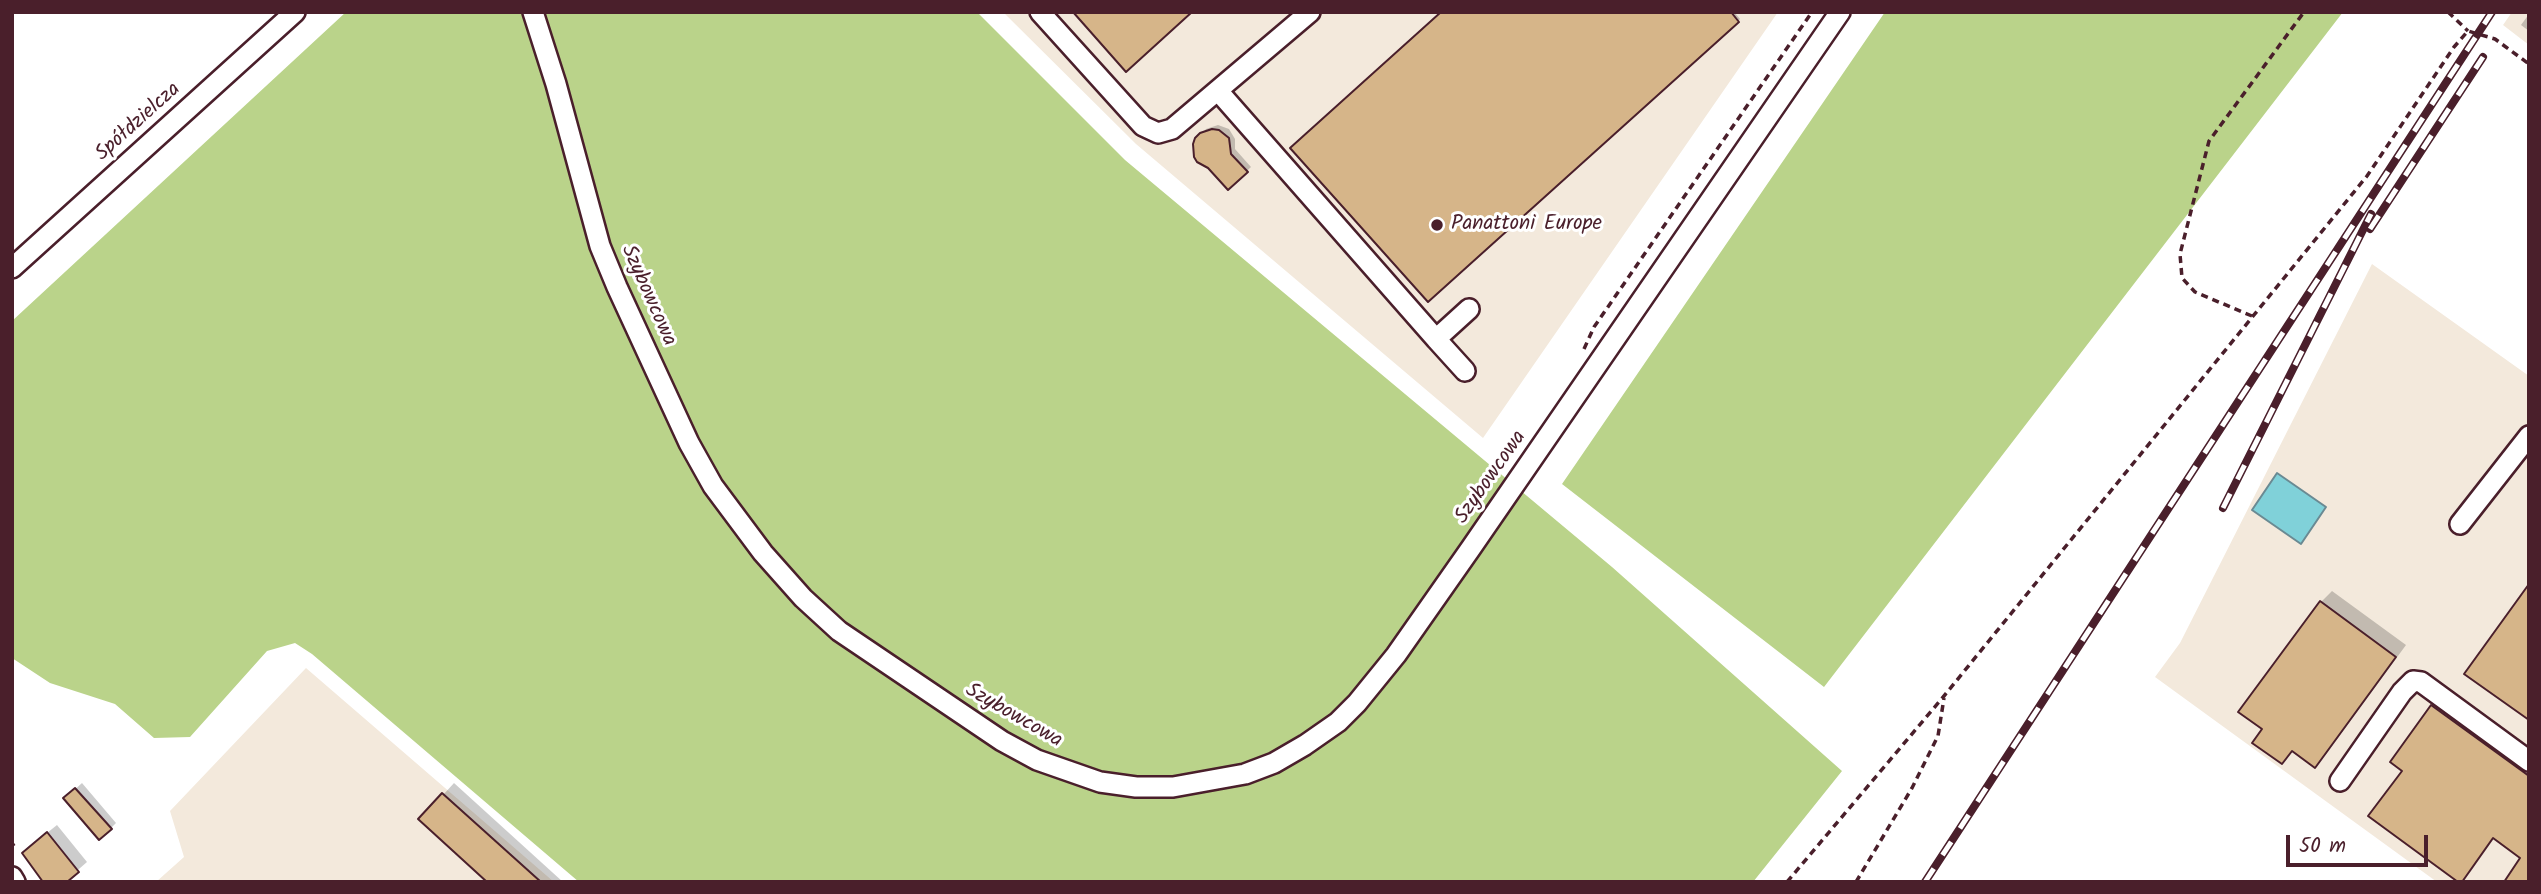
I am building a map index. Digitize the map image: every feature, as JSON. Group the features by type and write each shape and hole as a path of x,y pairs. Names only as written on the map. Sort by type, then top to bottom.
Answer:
{"street":[{"name":"Spółdzielcza","path":"12,268 296,12"},
{"name":"Szybowcowa","path":"533,12 556,84 600,246 617,286 689,443 727,506 763,553 803,598 839,631 1002,741 1037,760 1100,782 1136,787 1173,787 1245,774 1274,763 1305,746 1338,722 1357,703 1396,655 1456,570 1840,12"},
{"path":"1040,12 1143,126 1158,133 1172,129 1219,92 1310,12"},
{"path":"1219,92 1465,371"},
{"path":"1436,339 1469,309"},
{"path":"2460,524 2529,436"},
{"path":"2340,781 2402,692 2413,681 2421,682 2529,761"},
{"path":"12,877 15,882"}],"path":[{"path":"1582,354 1594,327 1812,12"},
{"path":"2252,316 2195,292 2182,278 2180,254 2209,141 2304,12"},
{"path":"2448,12 2468,31 2495,39 2529,64"},
{"path":"1787,882 1944,696 2367,176 2454,47 2468,31"},
{"path":"1856,882 1912,788 1938,736 1944,696"}],"shaded area":[{"path":"1003,12 1778,12 1483,438 1136,144"},
{"path":"2512,12 2529,12 2529,45 2503,25"},
{"path":"2372,264 2529,376 2529,882 2437,882 2155,677 2180,643"},
{"path":"306,668 554,882 156,882 184,857 170,811"}],"green space":[{"path":"346,12 977,12 1125,160 1612,567 1842,771 1753,882 579,882 312,654 295,643 267,651 190,737 154,738 115,704 50,683 12,658 12,321"},
{"path":"1885,12 2343,12 1824,687 1562,484"}],"water":[{"path":"2277,473 2326,507 2301,544 2252,510"}],"building":[{"path":"1073,12 1192,12 1126,72"},
{"name":"Panattoni Europe","path":"1441,12 1731,12 1739,22 1428,302 1290,148"},
{"path":"1212,129 1219,130 1229,138 1231,154 1248,172 1228,190 1194,157 1195,138"},
{"path":"2529,584 2529,720 2464,674"},
{"path":"2320,601 2396,657 2315,768 2292,751 2282,764 2252,743 2262,729 2238,712"},
{"path":"2431,705 2529,776 2529,882 2504,882 2520,858 2493,838 2462,882 2458,882 2368,816 2402,771 2390,762"},
{"path":"75,788 112,829 99,840 63,798"},
{"path":"442,793 541,882 487,882 418,819"},
{"path":"47,832 79,872 67,882 43,882 22,853"}],"railway":[{"path":"1925,882 2492,12"},
{"path":"2370,229 2483,57"},
{"path":"2223,508 2371,214"}],"place":[{"name":"Panattoni Europe","path":"1437,225"}]}
